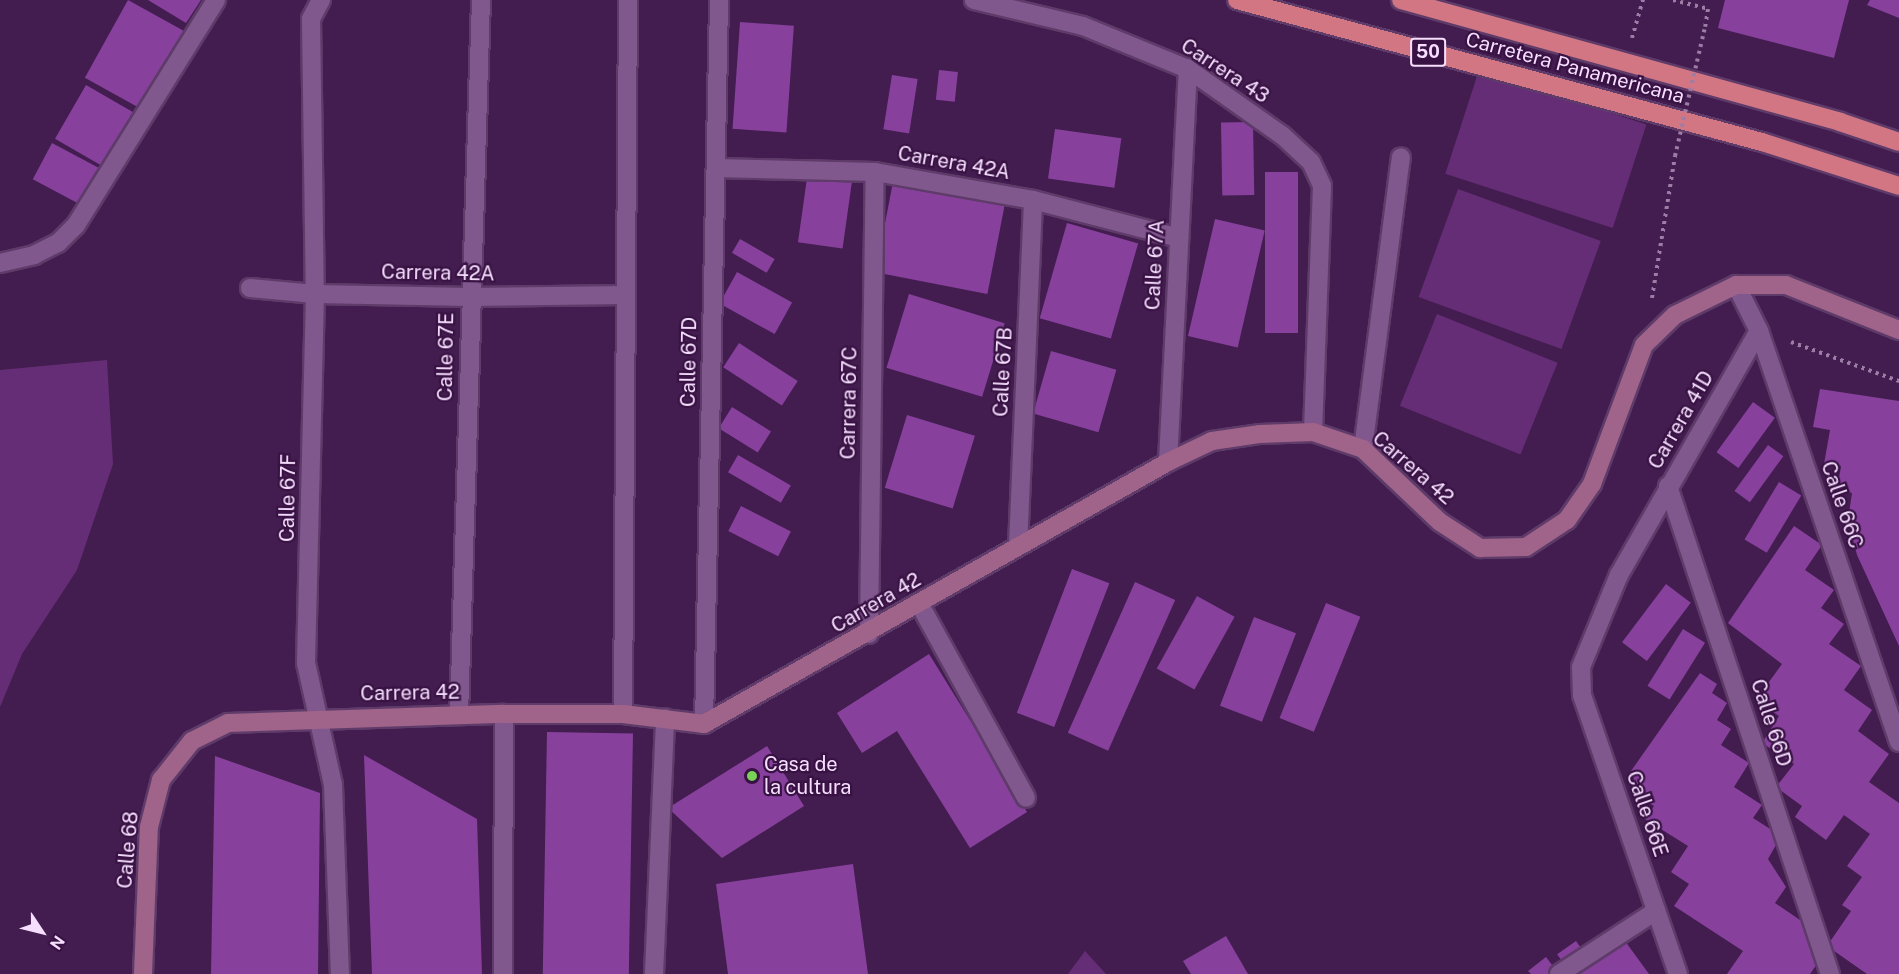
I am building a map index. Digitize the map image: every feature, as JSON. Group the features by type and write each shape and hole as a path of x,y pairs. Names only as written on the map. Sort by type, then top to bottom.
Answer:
{"highway":[{"name":"Carretera Panamericana","path":"1238,0 1762,142 1899,186"},
{"name":"Carretera Panamericana","path":"1401,0 1840,122 1899,142"}],"main road":[{"path":"1644,345 1674,315 1736,285 1785,285 1899,330"},
{"name":"Carrera 42","path":"192,741 228,723 319,718 623,714 704,724 869,634 1018,546 1168,462 1212,441 1313,432 1363,449 1440,522 1480,548 1527,547 1567,520 1592,483 1644,345"},
{"name":"Calle 68","path":"142,974 149,827 161,780 192,741"}],"street":[{"path":"0,263 34,255 58,243 76,225 216,0"},
{"name":"Calle 67F","path":"321,0 311,19 315,294 306,663 333,785 340,974"},
{"name":"Calle 67E","path":"459,715 470,297 481,0"},
{"path":"623,714 628,0"},
{"name":"Calle 67D","path":"704,724 719,0"},
{"name":"Carrera 43","path":"974,0 1083,26 1188,69 1283,136 1311,162 1322,186 1313,432"},
{"name":"Calle 67A","path":"1168,462 1188,69"},
{"path":"1363,449 1401,157"},
{"name":"Carrera 42A","path":"716,168 875,172 1033,200 1179,238"},
{"name":"Carrera 67C","path":"869,634 875,172"},
{"name":"Calle 67B","path":"1018,546 1033,200"},
{"name":"Calle 66C","path":"1736,285 1760,331 1899,742"},
{"name":"Carrera 42A","path":"250,288 315,294 470,297 626,296"},
{"name":"Carrera 41D","path":"1581,667 1619,575 1668,486 1760,331"},
{"name":"Calle 66D","path":"1668,486 1830,974"},
{"path":"920,605 1026,798"},
{"name":"Calle 66E","path":"1581,667 1582,695 1678,974"},
{"path":"503,974 504,714"},
{"path":"654,974 665,718"},
{"path":"1559,974 1656,911"}],"path":[{"path":"1626,62 1643,0"},
{"path":"1644,345 1675,156 1708,9 1673,0"},
{"path":"1760,331 1899,381"}],"shaded area":[{"path":"1479,70 1646,124 1613,228 1445,174"},
{"path":"1458,189 1601,241 1562,349 1419,297"},
{"path":"1437,314 1558,363 1520,454 1400,406"},
{"path":"107,360 113,464 77,570 22,654 0,707 0,370"},
{"path":"1085,951 1106,974 1068,974"}],"building":[{"path":"128,0 184,31 141,109 85,78"},
{"path":"148,0 201,0 186,23"},
{"path":"1725,0 1849,0 1834,58 1718,28"},
{"path":"1870,0 1899,0 1899,18 1867,5"},
{"path":"740,22 794,26 786,133 733,129"},
{"path":"939,70 958,72 955,102 936,100"},
{"path":"892,75 918,79 909,133 883,129"},
{"path":"86,85 134,113 103,167 55,139"},
{"path":"1253,122 1254,195 1222,196 1221,123"},
{"path":"1055,129 1121,138 1114,188 1048,179"},
{"path":"52,143 102,170 83,206 33,179"},
{"path":"808,171 853,177 843,249 798,242"},
{"path":"1265,172 1298,172 1298,333 1265,333"},
{"path":"893,182 1005,204 987,294 875,272"},
{"path":"1215,219 1265,230 1238,347 1188,336"},
{"path":"1067,223 1138,243 1111,339 1040,318"},
{"path":"740,239 775,259 767,273 732,253"},
{"path":"737,272 792,303 775,334 720,303"},
{"path":"909,294 1005,323 982,397 886,368"},
{"path":"739,343 798,381 782,405 723,367"},
{"path":"1051,351 1116,370 1098,432 1033,413"},
{"path":"1820,389 1899,401 1899,646 1857,555 1848,520 1852,493 1837,490 1841,466 1824,464 1830,430 1813,427"},
{"path":"1753,402 1775,418 1738,468 1717,452"},
{"path":"732,407 771,431 758,453 719,428"},
{"path":"907,415 975,436 953,508 885,488"},
{"path":"1768,445 1783,456 1750,502 1734,491"},
{"path":"738,455 791,485 781,503 728,472"},
{"path":"1779,482 1801,495 1767,553 1744,539"},
{"path":"741,506 791,531 778,556 728,531"},
{"path":"1794,526 1822,545 1805,570 1834,590 1821,608 1844,624 1829,644 1861,666 1844,690 1872,710 1858,731 1889,754 1869,782 1899,803 1899,974 1867,974 1827,946 1851,911 1842,905 1862,877 1847,866 1870,834 1844,815 1826,840 1795,817 1802,806 1776,787 1794,764 1762,743 1779,716 1756,700 1782,664 1728,623"},
{"path":"1072,569 1109,583 1054,727 1017,713"},
{"path":"1135,582 1175,600 1108,751 1068,733"},
{"path":"1666,584 1691,603 1647,661 1622,642"},
{"path":"1197,596 1235,617 1194,689 1157,669"},
{"path":"1326,603 1360,617 1314,732 1280,718"},
{"path":"1254,617 1296,633 1262,722 1220,706"},
{"path":"1683,629 1705,643 1670,700 1647,686"},
{"path":"929,654 1027,812 970,848 897,731 862,753 837,713"},
{"path":"1700,673 1717,684 1712,693 1727,703 1717,720 1731,729 1721,745 1749,763 1734,787 1762,805 1753,818 1781,836 1768,859 1786,887 1775,903 1803,922 1817,964 1810,974 1727,974 1743,951 1674,906 1689,884 1671,872 1688,846 1645,819 1654,806 1641,798 1631,771"},
{"path":"547,732 633,734 629,974 543,974"},
{"name":"Casa de la cultura","path":"767,746 804,806 722,858 668,808"},
{"path":"364,755 477,819 482,974 372,974"},
{"path":"215,756 320,793 318,974 211,974"},
{"path":"853,864 868,974 728,974 716,884"},
{"path":"1226,936 1248,974 1191,974 1183,961"},
{"path":"1576,941 1588,958 1569,971 1557,954"},
{"path":"1625,941 1649,974 1577,974 1597,960"},
{"path":"1546,957 1559,974 1531,974 1528,971"}],"place":[{"name":"Casa de la cultura","path":"752,776"}]}
